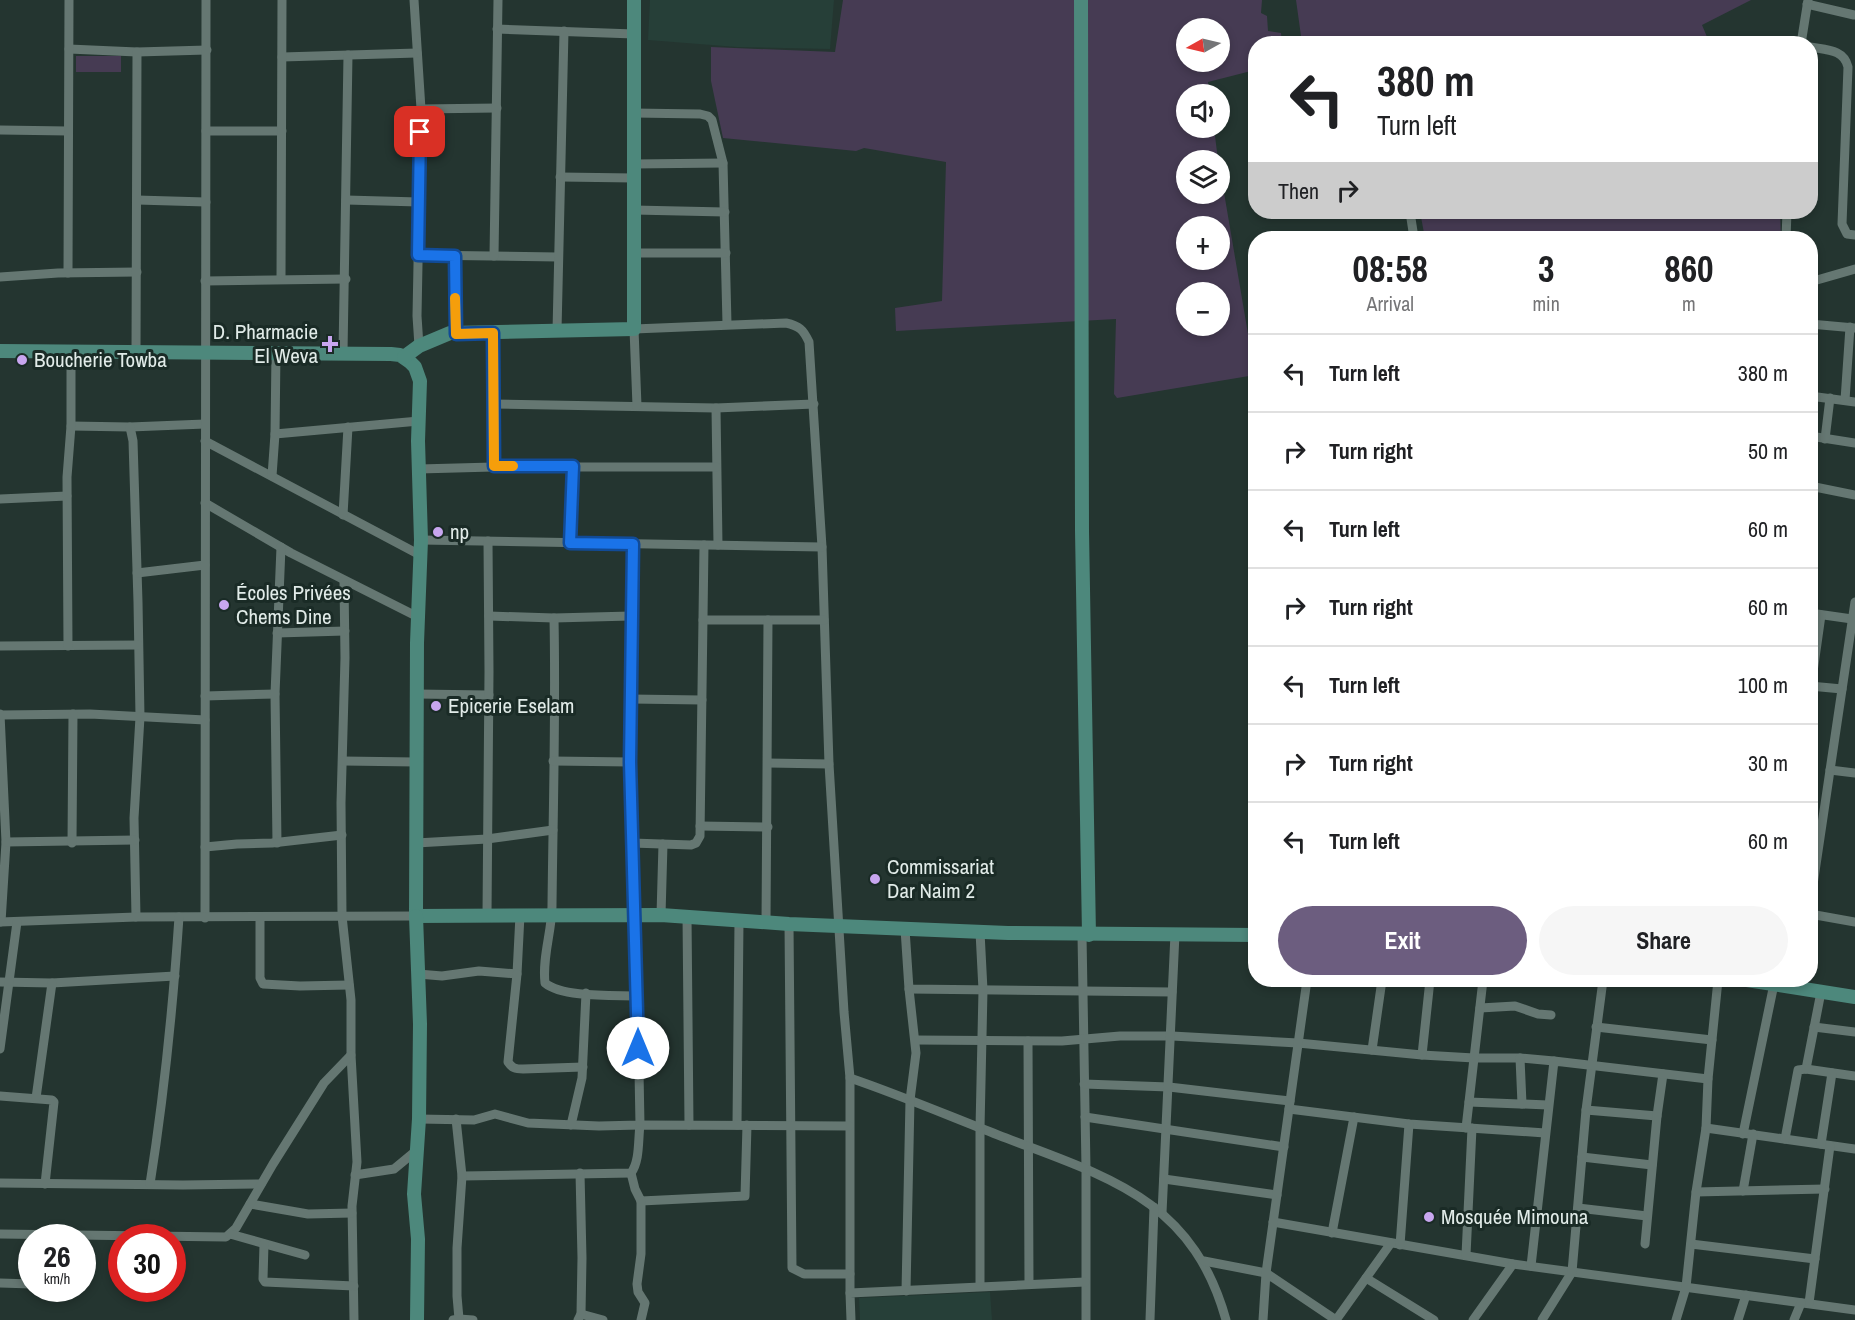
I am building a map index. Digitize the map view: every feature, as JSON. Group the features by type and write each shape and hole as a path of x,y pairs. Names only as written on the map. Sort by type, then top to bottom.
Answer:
{"street":[{"path":"68,273 69,0"},
{"path":"205,918 206,0"},
{"path":"281,279 282,0"},
{"path":"414,0 420,109 417,316 419,346"},
{"path":"494,256 498,0"},
{"path":"634,0 634,329 637,406"},
{"path":"1081,0 1082,531 1086,935 1083,1039 1086,1320"},
{"path":"1802,36 1807,2 1854,15"},
{"path":"497,29 634,34"},
{"path":"557,331 564,31"},
{"path":"1818,48 1837,52 1846,59 1848,67 1842,224 1847,234 1855,236"},
{"path":"69,49 137,52 207,50"},
{"path":"136,352 137,52"},
{"path":"282,57 417,53"},
{"path":"343,353 348,55"},
{"path":"420,109 497,108"},
{"path":"634,113 708,116 715,129 723,163 727,324"},
{"path":"0,130 68,131"},
{"path":"206,131 282,131"},
{"path":"634,164 723,163"},
{"path":"560,177 634,178"},
{"path":"137,200 206,202"},
{"path":"346,200 419,202"},
{"path":"634,210 725,212"},
{"path":"634,253 726,253"},
{"path":"418,255 558,257"},
{"path":"455,256 456,334"},
{"path":"1818,280 1855,269"},
{"path":"0,277 137,272"},
{"path":"205,281 346,279"},
{"path":"404,357 419,346 444,334 786,322 804,330 809,342 814,404 843,1012 850,1078 850,1320"},
{"path":"1818,325 1853,328 1850,401 1818,397"},
{"path":"493,333 494,466"},
{"path":"0,351 396,354 404,357 415,368 420,381 421,540 416,762 419,1119 414,1194 418,1239 417,1320"},
{"path":"68,646 71,352"},
{"path":"272,476 276,352"},
{"path":"1825,439 1830,398"},
{"path":"494,404 716,408 814,404"},
{"path":"716,408 718,545"},
{"path":"275,434 419,421"},
{"path":"71,426 130,427 205,424"},
{"path":"130,427 133,441 140,717 135,840 136,916"},
{"path":"343,515 348,427"},
{"path":"1818,438 1855,443"},
{"path":"205,441 420,555"},
{"path":"419,469 494,466 716,467"},
{"path":"570,543 573,466"},
{"path":"1818,488 1855,495"},
{"path":"0,499 68,496"},
{"path":"205,503 344,581 418,617"},
{"path":"421,540 822,547"},
{"path":"487,915 488,541"},
{"path":"633,544 630,762 640,1125 634,1170 631,1173 634,1189 641,1201 641,1254 637,1284 638,1292 645,1303 641,1320"},
{"path":"632,843 691,845 696,843 700,836 704,545"},
{"path":"276,843 274,694 281,547"},
{"path":"137,573 205,565"},
{"path":"344,581 342,916 351,1000 351,1055 357,1162 352,1214 354,1320"},
{"path":"1818,825 1830,770 1855,602"},
{"path":"1818,615 1853,615"},
{"path":"1818,636 1821,615"},
{"path":"489,616 554,618 631,616"},
{"path":"554,618 552,915 544,973 545,983 550,987 567,992 638,996"},
{"path":"703,620 824,620"},
{"path":"766,923 768,620"},
{"path":"277,633 345,632"},
{"path":"0,646 138,645"},
{"path":"1818,687 1842,690"},
{"path":"205,696 274,694"},
{"path":"417,694 489,695"},
{"path":"631,699 702,700"},
{"path":"205,720 73,714 0,715 6,842 1,922 136,916 205,918 487,915 634,917 661,915 766,923 980,932 1086,935 1248,935"},
{"path":"72,843 73,714"},
{"path":"343,761 416,762"},
{"path":"554,761 630,762"},
{"path":"768,763 830,764"},
{"path":"1830,770 1855,773"},
{"path":"700,826 768,827"},
{"path":"416,843 487,839 552,830"},
{"path":"205,847 342,836"},
{"path":"6,842 72,843 135,840"},
{"path":"661,915 663,844"},
{"path":"520,915 517,974 508,1062 515,1069 583,1067"},
{"path":"1818,915 1855,922"},
{"path":"687,916 688,1125"},
{"path":"150,1184 157,1139 180,917"},
{"path":"260,917 260,978 263,984 349,985"},
{"path":"641,1201 745,1196 739,921"},
{"path":"0,1049 5,982 17,922"},
{"path":"789,924 792,1268 804,1274 850,1274"},
{"path":"905,929 909,989 916,1040 910,1100 906,1291"},
{"path":"980,932 983,990 980,1286"},
{"path":"1150,1320 1158,1210 1164,1179 1175,934"},
{"path":"418,974 442,976 479,971 517,974"},
{"path":"5,982 52,983 175,976"},
{"path":"36,1098 52,983"},
{"path":"1263,1320 1266,1272 1306,987"},
{"path":"1372,1050 1381,987"},
{"path":"1422,1056 1429,987"},
{"path":"1466,1256 1469,1102 1482,987"},
{"path":"1542,1320 1572,1272 1586,1110 1602,987"},
{"path":"1676,1320 1686,1287 1696,1192 1706,1128 1708,1079 1717,987"},
{"path":"1743,1191 1748,1134 1773,987"},
{"path":"1805,987 1821,992 1855,997"},
{"path":"909,989 1172,992"},
{"path":"1806,1070 1821,992"},
{"path":"571,1125 583,1067 586,993"},
{"path":"1480,1008 1515,1006 1538,1014 1551,1015"},
{"path":"1596,1027 1712,1040"},
{"path":"1815,1027 1855,1032"},
{"path":"916,1040 1062,1041 1120,1036 1172,1036 1298,1043 1422,1056 1520,1058 1708,1079"},
{"path":"1028,1041 1029,1284"},
{"path":"230,1234 324,1083 351,1055"},
{"path":"1520,1058 1522,1104"},
{"path":"1531,1266 1554,1061"},
{"path":"1785,1139 1798,1070 1855,1076"},
{"path":"1794,1320 1805,1303 1815,1259 1825,1189 1832,1073"},
{"path":"1645,1244 1663,1074"},
{"path":"850,1078 1086,1168 1135,1193 1158,1210 1180,1231 1204,1262 1215,1284 1226,1320"},
{"path":"1084,1084 1169,1087 1409,1124 1545,1133"},
{"path":"0,1096 52,1100 54,1105 45,1184"},
{"path":"1469,1102 1548,1105"},
{"path":"1586,1110 1657,1116"},
{"path":"419,1119 474,1120 495,1114 528,1123 571,1125 849,1126"},
{"path":"1085,1117 1284,1147"},
{"path":"1332,1233 1354,1117"},
{"path":"456,1119 462,1176 457,1248 456,1320 473,1320"},
{"path":"1204,1262 1266,1272 1336,1320 1366,1278 1396,1244 1409,1124"},
{"path":"1706,1128 1855,1149"},
{"path":"355,1175 394,1169 417,1150"},
{"path":"1582,1158 1652,1165"},
{"path":"580,1173 582,1258 580,1317 603,1320"},
{"path":"462,1176 631,1173"},
{"path":"1164,1179 1277,1195"},
{"path":"0,1183 261,1184"},
{"path":"1696,1192 1825,1189"},
{"path":"250,1204 308,1214 352,1214"},
{"path":"1578,1208 1647,1216"},
{"path":"1273,1222 1513,1264 1853,1309 1854,1320"},
{"path":"0,1234 18,1235"},
{"path":"96,1237 218,1238 230,1234 305,1255"},
{"path":"264,1244 263,1279 265,1282 354,1287"},
{"path":"1691,1244 1815,1259"},
{"path":"1473,1320 1513,1264"},
{"path":"1366,1278 1434,1320"},
{"path":"850,1293 1085,1282"},
{"path":"0,1283 18,1284"},
{"path":"1738,1320 1746,1295"}],"shaded area":[{"path":"650,0 834,0 830,49 737,47 648,40"},
{"path":"843,0 1262,0 1261,13 1267,16 1268,31 1281,33 1281,36 1248,36 1248,72 1208,82 1208,84 1176,84 1176,138 1215,138 1217,150 1176,150 1176,204 1226,204 1228,216 1176,216 1176,270 1230,270 1230,228 1248,334 1248,376 1117,398 1114,394 1116,319 896,331 895,308 942,301 946,162 864,148 856,151 723,138 711,81 711,47 835,52"},
{"path":"1296,0 1751,0 1702,25 1707,36 1301,36"},
{"path":"76,56 121,56 121,72 76,72"},
{"path":"1421,219 1780,219 1781,231 1424,231"},
{"path":"990,1292 992,1320 860,1320 859,1298"}],"slow traffic":[{"path":"455,298 456,334 493,333 494,466 513,466"}],"place":[{"name":"D. Pharmacie El Weva","path":"330,344"},
{"name":"Boucherie Towba","path":"22,360"},
{"name":"np","path":"438,532"},
{"name":"Écoles Privées Chems Dine","path":"224,605"},
{"name":"Epicerie Eselam","path":"436,706"},
{"name":"Commissariat Dar Naim 2","path":"875,879"},
{"name":"Mosquée Mimouna","path":"1429,1217"}],"route":[{"path":"420,132 418,255 455,256 456,334 493,333 494,466 573,466 570,543 633,544 630,762 638,1048"}]}
